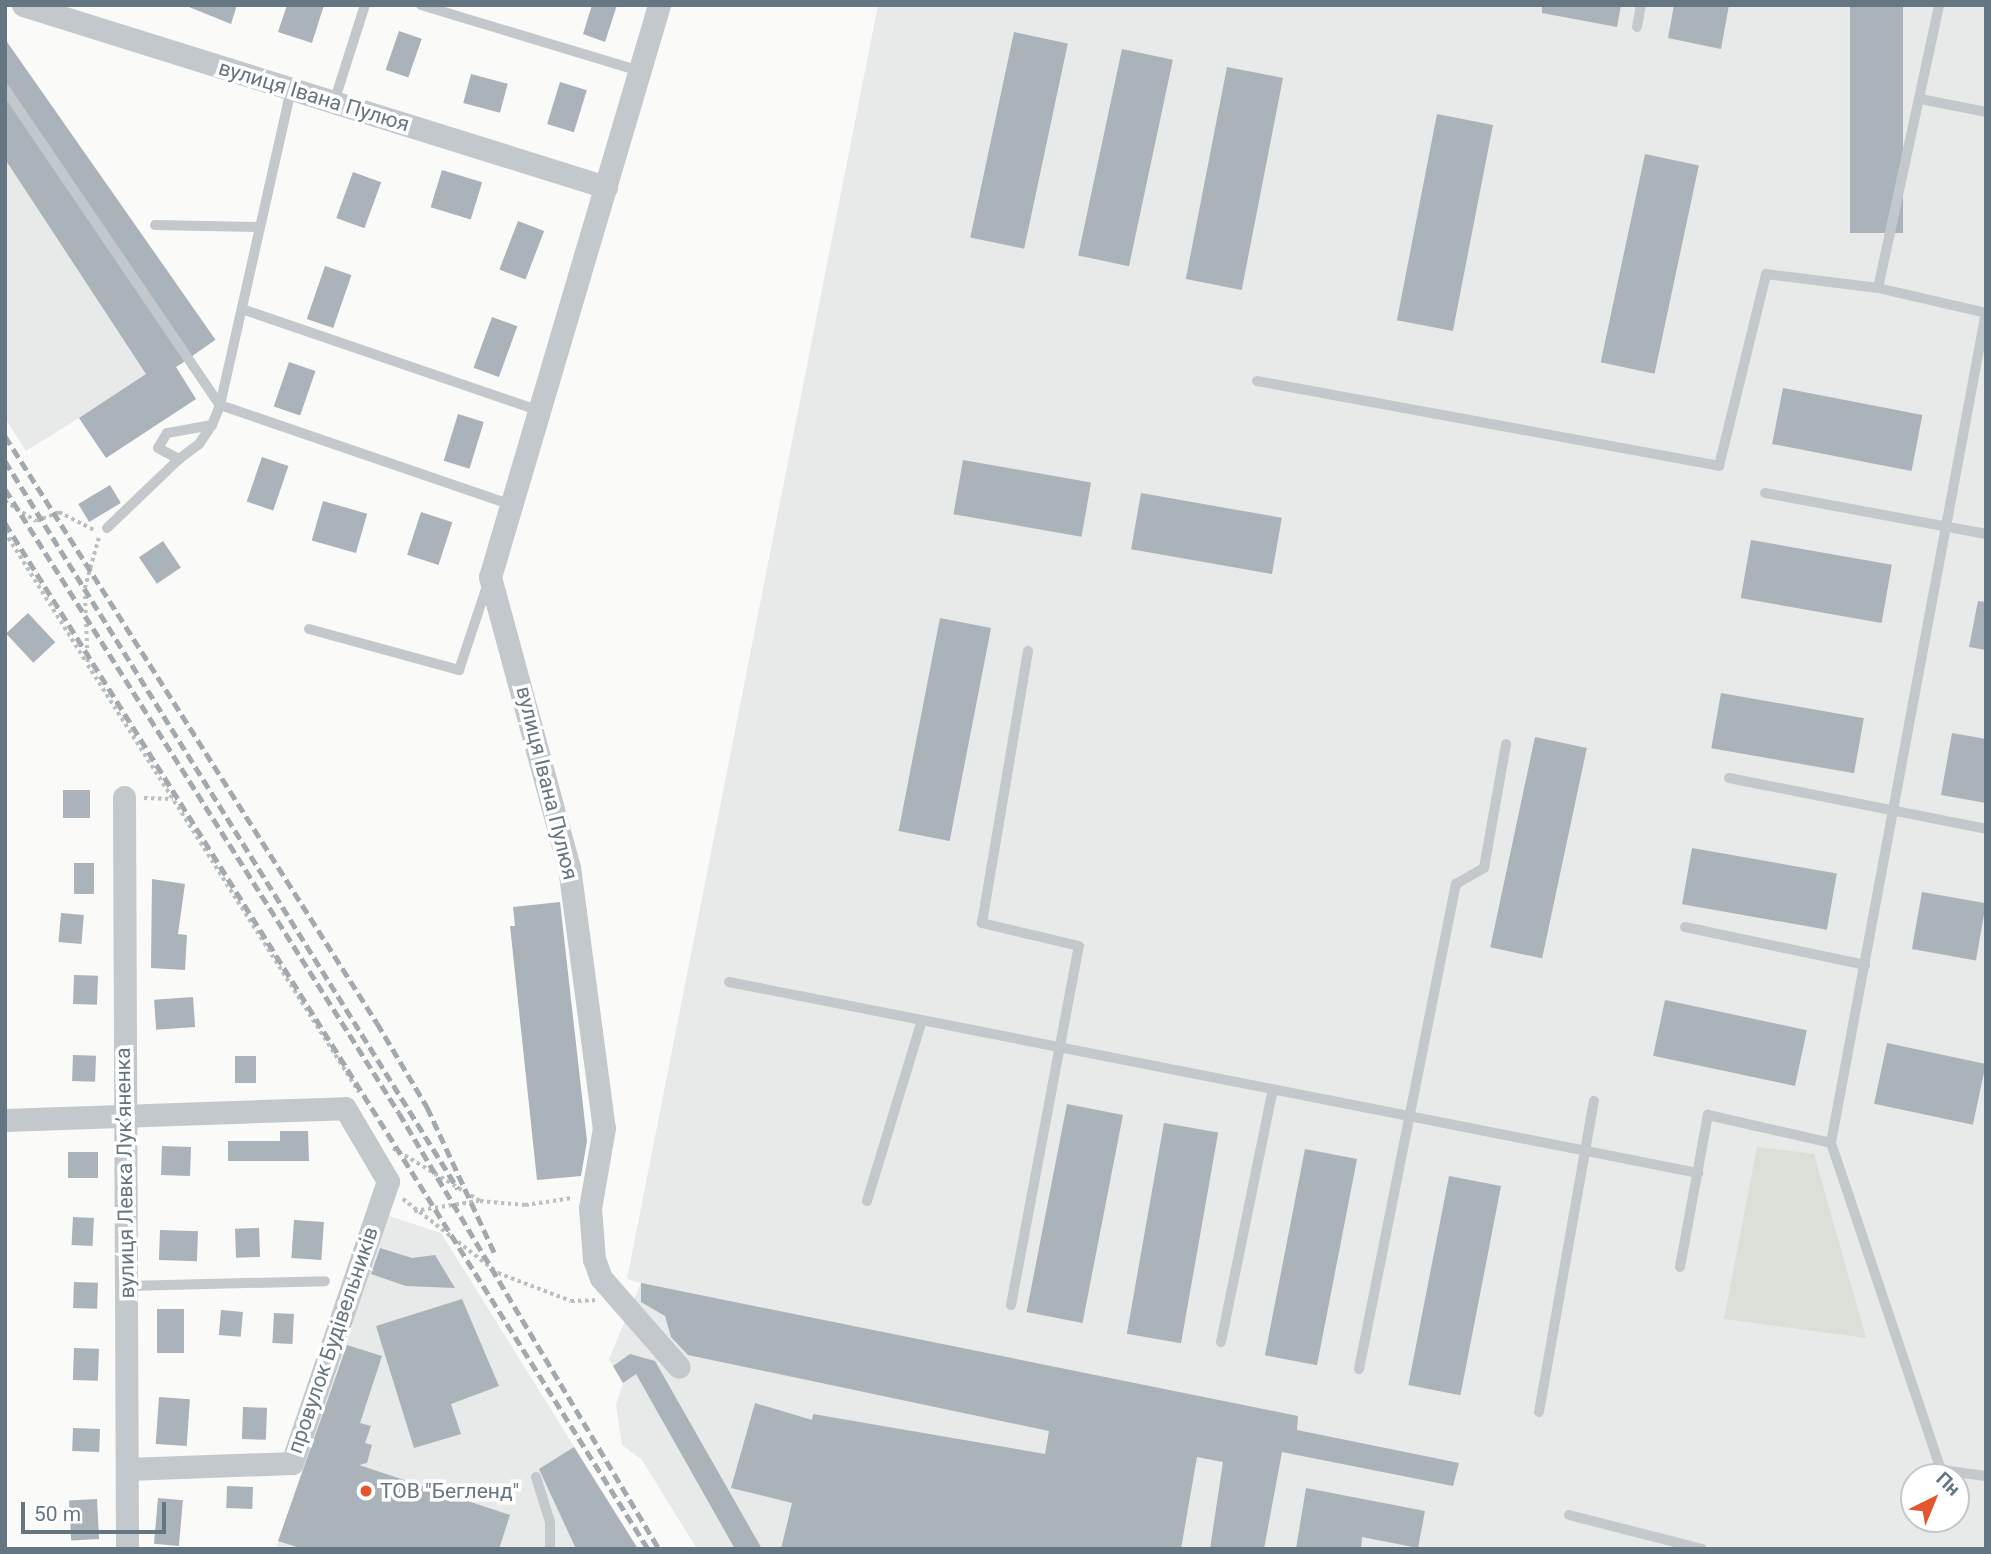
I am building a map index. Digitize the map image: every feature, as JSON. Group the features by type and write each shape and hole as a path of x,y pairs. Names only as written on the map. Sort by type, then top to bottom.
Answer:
{"street":[{"name":"вулиця Івана Пулюя","path":"23,5 70,12 291,89 606,187"},
{"name":"вулиця Івана Пулюя","path":"659,5 540,411 507,503 489,577 569,866 604,1128 597,1182 590,1208 594,1259 618,1296 679,1367"},
{"name":"вулиця Левка Лукʼяненка","path":"124,797 121,1118 127,1286 127,1549"},
{"path":"5,1120 121,1118 356,1106 362,1136 388,1181"},
{"name":"провулок Будівельників","path":"127,1469 292,1463 388,1181"}],"lane":[{"path":"334,102 365,5"},
{"path":"421,5 639,71"},
{"path":"1636,27 1641,5"},
{"path":"1878,288 1939,5"},
{"path":"5,89 220,405 507,503"},
{"path":"107,528 212,425 220,405 291,89"},
{"path":"1920,99 1986,112"},
{"path":"155,225 258,227"},
{"path":"1257,381 1719,466 1766,274 1878,288 1986,312 1949,527 1831,1143 1941,1470 1986,1476"},
{"path":"242,309 540,411"},
{"path":"179,459 164,454 159,439 212,425"},
{"path":"1765,493 1986,534"},
{"path":"309,629 459,670 489,577"},
{"path":"1011,1305 1079,946 982,923 1028,651"},
{"path":"1359,1369 1456,884 1484,868 1506,744"},
{"path":"1729,778 1986,829"},
{"path":"1685,927 1865,965"},
{"path":"729,982 1698,1173"},
{"path":"867,1201 922,1020"},
{"path":"1221,1342 1273,1089"},
{"path":"1539,1412 1594,1101"},
{"path":"1680,1266 1708,1115 1831,1143"},
{"path":"127,1286 325,1281"},
{"path":"536,1477 550,1522 550,1549"},
{"path":"1569,1515 1702,1549"}],"path":[{"path":"5,501 36,521 60,512 82,528 107,528 88,566 88,665"},
{"path":"5,532 173,799 356,1106"},
{"path":"124,797 173,799"},
{"path":"362,1136 394,1149 481,1200"},
{"path":"387,1137 394,1149"},
{"path":"388,1181 412,1211 508,1278 571,1301 618,1296"},
{"path":"412,1211 481,1200 561,1202 597,1182"}],"shaded area":[{"path":"878,5 1986,5 1986,1549 697,1549 642,1460 622,1445 616,1405 623,1383 609,1359 641,1283 627,1279"},
{"path":"5,107 196,399 106,458 79,418 26,451 5,418"},
{"path":"1757,1147 1814,1154 1866,1338 1724,1319"},
{"path":"386,1215 441,1233 638,1549 276,1549"}],"building":[{"path":"184,5 237,5 231,24"},
{"path":"287,5 324,5 312,43 278,32"},
{"path":"592,5 617,5 605,42 583,34"},
{"path":"1542,5 1621,5 1617,27 1542,13"},
{"path":"1674,5 1729,5 1721,49 1668,38"},
{"path":"1850,5 1903,5 1903,233 1850,233"},
{"path":"399,31 422,39 408,78 386,70"},
{"path":"1014,32 1068,43 1024,249 970,237"},
{"path":"5,39 216,340 181,364 5,112"},
{"path":"1122,49 1173,60 1129,266 1078,255"},
{"path":"1227,67 1283,78 1242,290 1186,279"},
{"path":"471,74 508,84 500,113 463,103"},
{"path":"560,82 587,90 574,132 547,124"},
{"path":"5,103 182,363 176,367 196,399 106,458 79,418 146,374 5,159"},
{"path":"1437,114 1493,125 1453,331 1397,320"},
{"path":"1645,154 1699,165 1655,374 1601,362"},
{"path":"442,170 482,182 471,220 431,207"},
{"path":"353,172 381,182 364,228 336,218"},
{"path":"518,221 544,231 526,280 499,270"},
{"path":"325,266 351,275 333,328 307,319"},
{"path":"492,317 517,326 499,377 474,368"},
{"path":"289,362 315,371 300,416 274,406"},
{"path":"1783,388 1922,415 1912,471 1772,444"},
{"path":"458,414 484,422 469,469 444,461"},
{"path":"262,457 288,466 273,511 247,501"},
{"path":"963,460 1091,483 1081,537 953,514"},
{"path":"110,485 121,503 89,522 78,504"},
{"path":"1141,493 1282,518 1272,574 1131,549"},
{"path":"323,501 367,514 356,553 312,540"},
{"path":"421,512 452,522 438,565 407,555"},
{"path":"1751,540 1892,565 1882,623 1741,598"},
{"path":"163,541 181,568 157,584 139,557"},
{"path":"1978,601 1986,602 1986,650 1969,647"},
{"path":"28,613 55,642 33,663 6,633"},
{"path":"940,618 991,628 950,841 899,831"},
{"path":"1721,693 1864,718 1854,773 1711,748"},
{"path":"1952,733 1986,739 1986,803 1941,795"},
{"path":"1535,737 1587,748 1542,958 1490,947"},
{"path":"63,790 90,790 90,818 63,818"},
{"path":"1692,848 1837,874 1827,930 1682,904"},
{"path":"74,863 94,863 94,894 74,894"},
{"path":"152,879 185,884 178,934 187,935 185,970 151,968"},
{"path":"1922,892 1986,903 1976,960 1912,949"},
{"path":"560,902 587,1141 581,1176 537,1180 510,926 515,926 513,907"},
{"path":"61,913 84,915 81,944 58,942"},
{"path":"74,975 98,976 97,1005 73,1004"},
{"path":"193,997 195,1027 156,1030 154,1000"},
{"path":"1665,1000 1807,1030 1795,1086 1653,1056"},
{"path":"1887,1043 1986,1064 1973,1125 1874,1104"},
{"path":"73,1055 96,1056 95,1082 72,1081"},
{"path":"235,1056 256,1056 256,1083 235,1083"},
{"path":"1067,1104 1123,1115 1083,1323 1027,1312"},
{"path":"1164,1123 1218,1133 1181,1343 1127,1334"},
{"path":"280,1131 308,1131 309,1161 228,1161 228,1141 280,1141"},
{"path":"162,1146 191,1147 190,1176 161,1175"},
{"path":"1305,1149 1357,1159 1317,1365 1265,1355"},
{"path":"68,1152 98,1152 98,1178 68,1178"},
{"path":"1449,1176 1501,1186 1460,1395 1408,1385"},
{"path":"73,1217 94,1218 93,1246 72,1245"},
{"path":"294,1220 324,1222 321,1260 291,1258"},
{"path":"259,1228 260,1257 236,1258 235,1229"},
{"path":"160,1230 198,1231 197,1261 159,1260"},
{"path":"380,1248 412,1258 435,1255 455,1288 406,1286 371,1274"},
{"path":"74,1282 98,1283 97,1309 73,1308"},
{"path":"641,1283 1298,1416 1297,1430 1459,1463 1453,1486 1282,1452 1264,1549 1210,1549 1223,1462 1197,1457 1181,1549 781,1549 792,1503 731,1488 755,1403 812,1420 813,1414 1045,1454 1049,1431 688,1355 671,1337 665,1316 641,1302"},
{"path":"462,1299 499,1386 451,1404 461,1434 414,1448 376,1326"},
{"path":"157,1309 184,1309 184,1353 157,1353"},
{"path":"221,1310 243,1312 241,1337 219,1335"},
{"path":"274,1313 294,1314 292,1344 272,1343"},
{"name":"ТОВ \"Бегленд\"","path":"347,1345 382,1356 360,1423 371,1426 365,1443 372,1445 367,1463 359,1465 510,1515 499,1549 303,1549 278,1541"},
{"path":"74,1348 99,1349 98,1381 73,1380"},
{"path":"630,1354 655,1361 762,1549 735,1549 636,1374 623,1383 613,1366"},
{"path":"159,1397 190,1399 187,1446 156,1444"},
{"path":"243,1407 267,1408 266,1440 242,1439"},
{"path":"73,1428 100,1429 99,1452 72,1451"},
{"path":"574,1447 638,1549 576,1549 539,1469"},
{"path":"227,1486 253,1487 252,1509 226,1508"},
{"path":"1306,1488 1425,1511 1418,1548 1362,1537 1361,1549 1296,1549"},
{"path":"158,1498 183,1500 179,1546 154,1544"},
{"path":"97,1499 99,1539 71,1540 69,1500"}],"railway":[{"path":"5,436 377,1023 427,1107 494,1252"},
{"path":"5,461 458,1189"},
{"path":"5,489 399,1113 659,1549"},
{"path":"5,523 648,1549"}],"place":[{"name":"ТОВ \"Бегленд\"","path":"366,1491"}]}
